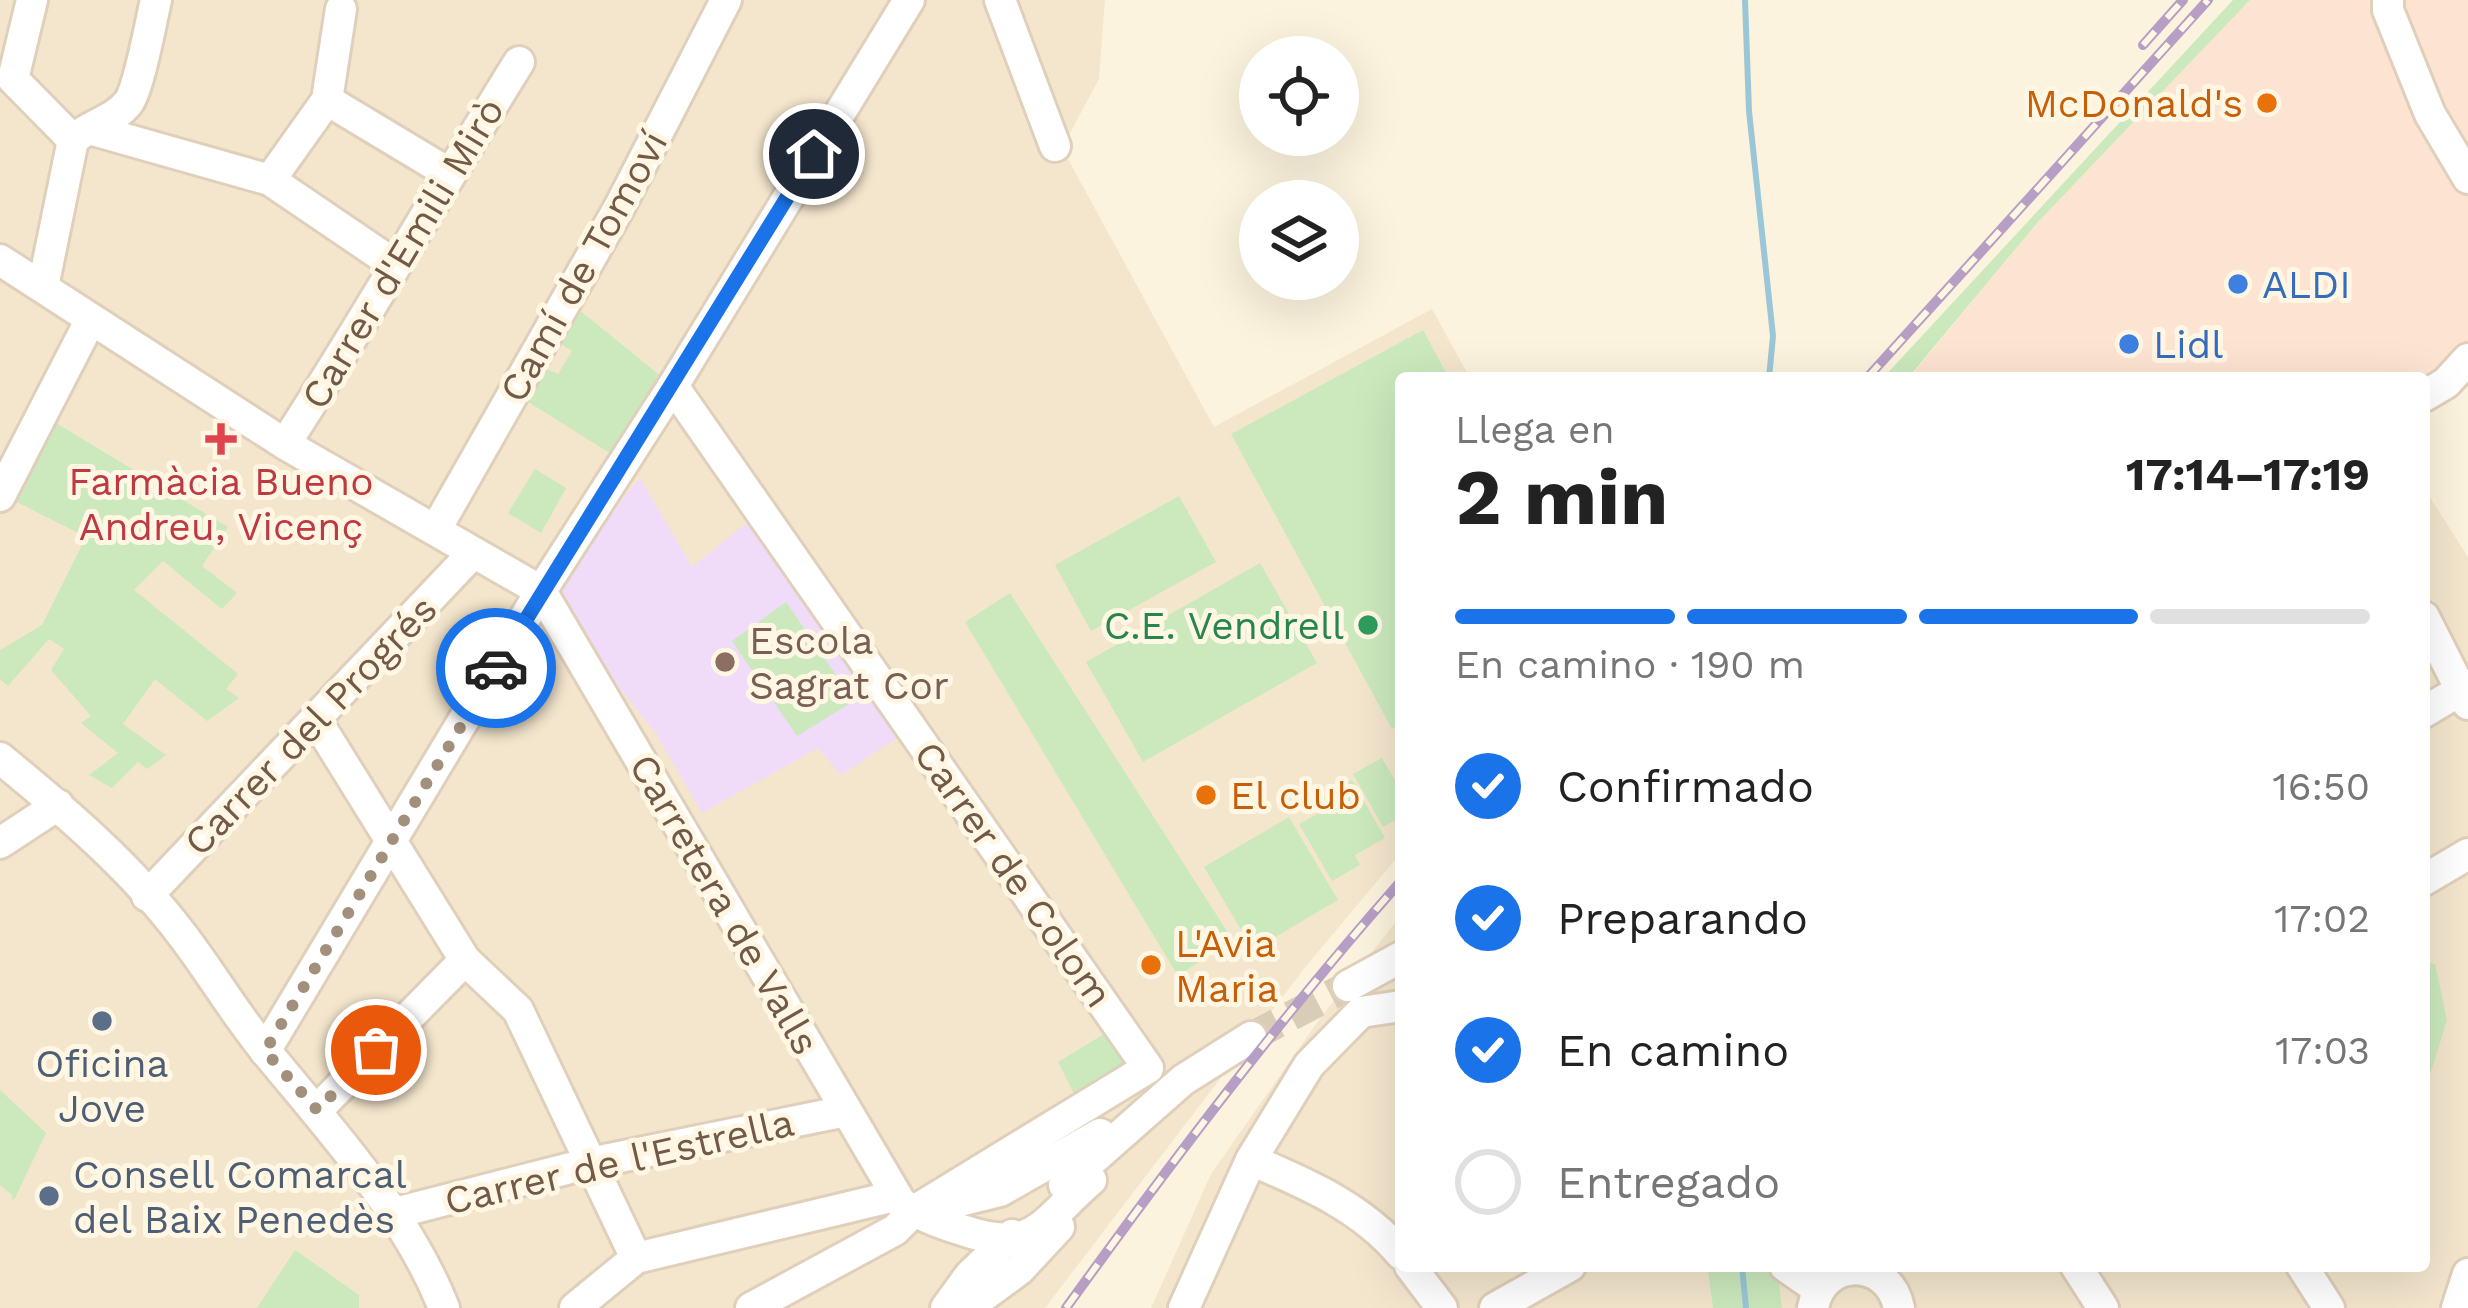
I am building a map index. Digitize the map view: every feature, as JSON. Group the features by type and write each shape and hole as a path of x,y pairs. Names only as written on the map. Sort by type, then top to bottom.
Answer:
{"street":[{"path":"32,0 13,79 83,135 271,180 395,265"},
{"path":"43,287 83,135 130,101 156,0"},
{"name":"Camí de Tomoví","path":"436,529 619,208 726,0"},
{"path":"265,1051 541,592 674,386 909,0"},
{"path":"1000,0 1055,146"},
{"path":"2388,0 2430,114 2468,178"},
{"path":"271,180 327,100 341,9"},
{"name":"Carrer d'Emili Mirò","path":"285,444 372,310 519,62"},
{"path":"327,100 450,174"},
{"path":"0,260 285,444 541,592"},
{"path":"0,496 91,319"},
{"path":"2446,387 2468,358"},
{"name":"Carrer de Colom","path":"674,386 1148,1068 904,1204"},
{"name":"Carrer del Progrés","path":"147,896 473,554"},
{"name":"Carretera de Valls","path":"541,592 904,1204"},
{"path":"2430,629 2465,697 2430,710"},
{"path":"316,720 465,960 518,1010 636,1258"},
{"path":"0,758 58,805 180,932 392,1214 431,1275 445,1308"},
{"path":"0,843 58,805"},
{"path":"2430,876 2468,854"},
{"path":"317,1110 465,960"},
{"path":"1348,986 1395,960"},
{"path":"1220,1308 1190,1298 1251,1160 1309,1065 1361,1012 1395,1007"},
{"path":"957,1215 1039,1172 1252,1037"},
{"path":"975,1292 1004,1242 1183,1080"},
{"name":"Carrer de l'Estrella","path":"392,1214 590,1163 846,1111"},
{"path":"946,1308 1048,1240 1118,1137"},
{"path":"1251,1160 1308,1184 1354,1211 1395,1249"},
{"path":"1004,1242 1029,1235 1056,1216 1091,1180"},
{"path":"751,1308 895,1230 904,1204"},
{"path":"575,1308 636,1258 904,1204 989,1220 1004,1242"},
{"path":"957,1215 975,1292"},
{"path":"1415,1272 1442,1308"},
{"path":"1495,1308 1559,1272"},
{"path":"1790,1272 1815,1299 1840,1272"},
{"path":"1869,1272 1881,1276 1899,1308"},
{"path":"2080,1272 2103,1308"},
{"path":"2306,1272 2329,1308"},
{"path":"2458,1308 2468,1274"}],"shaded area":[{"path":"0,0 1105,0 1099,79 1062,148 1214,427 1432,309 1467,372 1395,372 1395,860 1307,965 1045,1308 0,1308"},
{"path":"2250,0 2468,0 2468,367 2430,384 2430,372 1914,372 2038,222"},
{"name":"Escola Sagrat Cor","path":"640,478 692,567 754,517 902,735 841,775 818,748 702,813 655,732 541,591"},
{"path":"2430,497 2468,557 2468,1308 1782,1308 1778,1272 2430,1272"},
{"path":"1395,923 1395,1272 1708,1272 1713,1308 1151,1308 1211,1174 1321,1017"}],"green space":[{"path":"2233,0 2250,0 2038,222 1913,372 1889,372"},
{"path":"578,309 673,386 632,467 522,398 542,367 558,374 572,351 557,342"},
{"name":"C.E. Vendrell","path":"1423,330 1446,372 1395,372 1392,729 1231,434"},
{"path":"46,417 228,527 202,566 237,593 222,609 163,561 134,590 238,674 226,689 239,698 207,721 155,679 123,724 166,755 147,769 138,762 112,788 89,775 118,753 81,723 91,716 51,670 64,649 49,639 8,686 0,679 0,650 42,625 86,537 9,498"},
{"path":"535,469 566,488 541,533 508,513"},
{"path":"1179,496 1216,562 1091,631 1055,565"},
{"path":"1260,563 1317,663 1143,762 1086,662"},
{"path":"1010,593 1232,939 1178,976 965,622"},
{"path":"786,602 854,701 797,736 732,641"},
{"path":"1382,758 1395,780 1395,820 1383,827 1353,774"},
{"path":"1352,780 1385,838 1355,855 1360,865 1332,881 1299,824 1328,808 1323,797"},
{"path":"1289,817 1338,900 1253,950 1204,867"},
{"path":"2430,963 2435,964 2447,1020 2430,1075"},
{"path":"1109,1031 1127,1054 1122,1076 1078,1101 1058,1062"},
{"path":"0,1090 46,1133 13,1202 0,1185"},
{"path":"295,1250 359,1295 359,1308 257,1308"},
{"path":"1708,1272 1778,1272 1782,1308 1713,1308"}],"waterway":[{"path":"1745,0 1749,111 1773,336 1770,372"},
{"path":"1743,1272 1746,1308"}],"tunnel":[{"path":"1251,1037 1348,986"}],"railway":[{"path":"2143,45 2183,0"},
{"path":"1872,372 2208,0"},
{"path":"1066,1308 1228,1090 1395,888"}],"way so far":[{"path":"376,1050 317,1110 265,1051 496,668"}],"place":[{"name":"McDonald's","path":"2267,103"},
{"name":"ALDI","path":"2238,284"},
{"name":"Lidl","path":"2129,344"},
{"name":"Farmàcia Bueno Andreu, Vicenç","path":"221,439"},
{"name":"C.E. Vendrell","path":"1368,625"},
{"name":"Escola Sagrat Cor","path":"725,662"},
{"name":"El club","path":"1206,795"},
{"name":"L'Avia Maria","path":"1151,965"},
{"name":"Oficina Jove","path":"102,1021"},
{"name":"Consell Comarcal del Baix Penedès","path":"49,1196"}],"route":[{"path":"496,668 814,154"}]}
